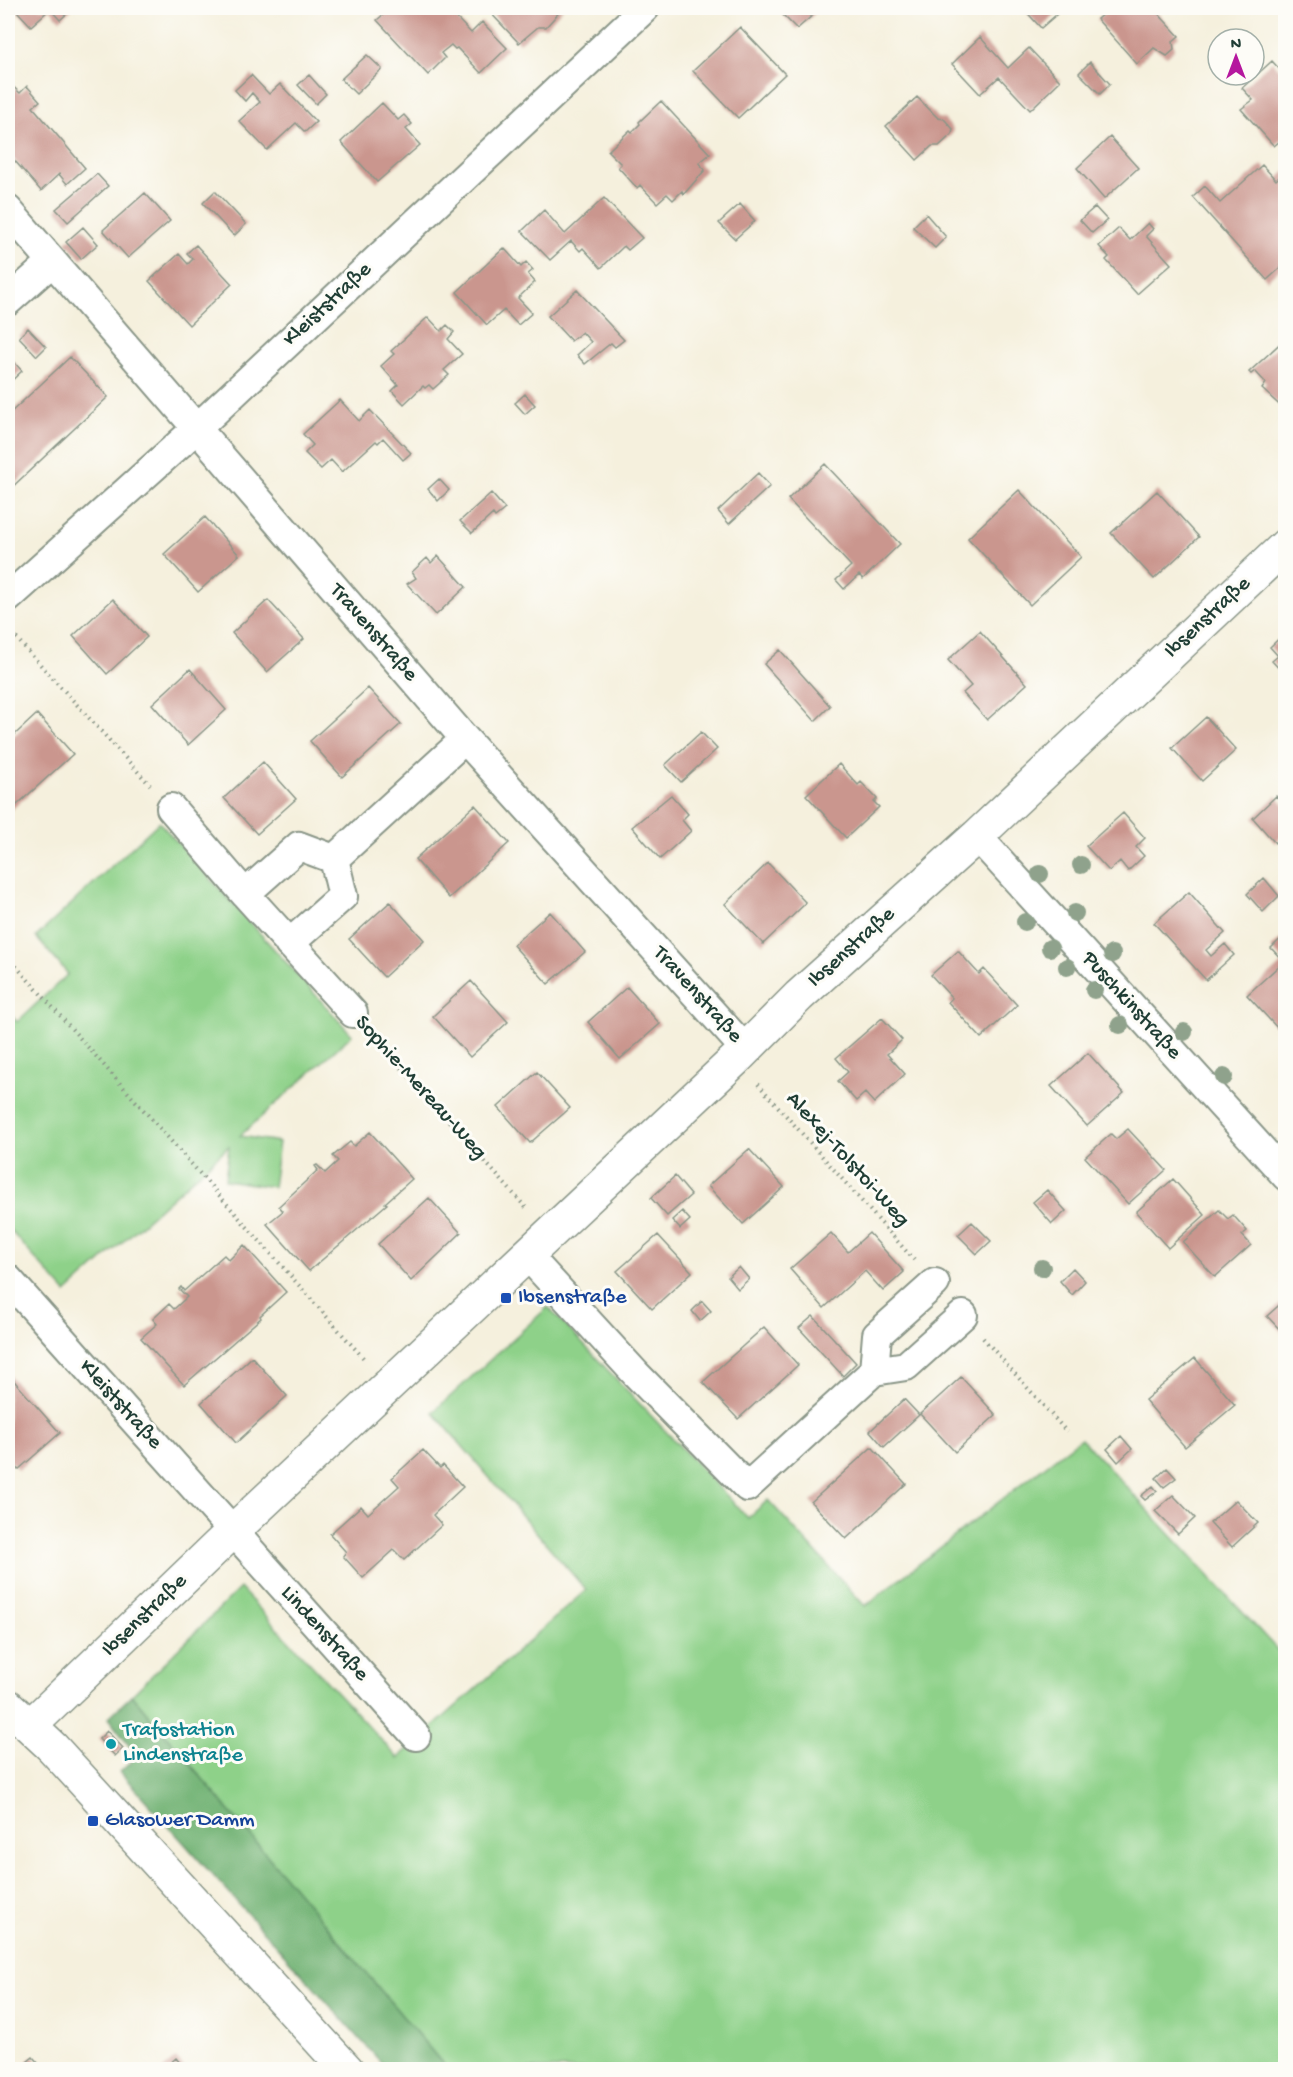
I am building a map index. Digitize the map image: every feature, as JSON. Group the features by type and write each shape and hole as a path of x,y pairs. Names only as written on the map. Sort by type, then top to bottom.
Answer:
{"street":[{"name":"Kleiststraße","path":"8,598 196,429 645,8"},
{"name":"Travenstraße","path":"8,210 465,739 741,1054"},
{"path":"8,301 52,262"},
{"name":"Ibsenstraße","path":"19,1716 232,1532 741,1054 799,996 977,836 1286,545"},
{"path":"334,859 465,739"},
{"name":"Sophie-Mereau-Weg","path":"171,808 289,944 353,1013"},
{"name":"Puschkinstraße","path":"977,836 1286,1176"},
{"path":"245,894 299,846 334,859"},
{"path":"289,944 343,896 334,859"},
{"path":"538,1244 636,1374 747,1487 874,1371 906,1366 963,1315"},
{"name":"Kleiststraße","path":"8,1279 232,1532"},
{"path":"874,1371 878,1335 935,1283"},
{"name":"Lindenstraße","path":"232,1532 417,1736"},
{"path":"19,1716 60,1755 346,2070"}],"path":[{"path":"8,628 171,808"},
{"path":"8,957 388,1386"},
{"name":"Sophie-Mereau-Weg","path":"353,1013 538,1244"},
{"name":"Alexej-Tolstoi-Weg","path":"741,1054 935,1283"},
{"path":"963,1315 1067,1432"}],"green space":[{"path":"159,822 352,1035 240,1136 279,1142 273,1187 225,1180 229,1146 66,1293 8,1228 8,1012 17,1022 68,974 36,937"},
{"path":"548,1307 748,1518 768,1500 865,1606 1081,1438 1285,1658 1285,2069 447,2069 132,1695 240,1588 398,1758 586,1590 433,1412"},
{"path":"132,1695 447,2069 387,2069 120,1772 137,1756 108,1718"}],"building":[{"path":"20,8 72,9 60,20 50,9 31,26 17,11"},
{"path":"391,8 447,8 471,33 482,22 507,48 481,73 457,48 451,45 441,53 445,58 428,75 377,20"},
{"path":"486,8 563,8 546,27 538,27 519,43"},
{"path":"776,8 821,8 797,29"},
{"path":"1023,8 1064,8 1041,28"},
{"path":"1110,8 1153,8 1179,36 1173,41 1174,50 1167,56 1154,48 1137,64 1097,19"},
{"path":"740,27 785,74 738,118 693,71"},
{"path":"980,37 1008,68 1029,48 1060,81 1030,110 999,77 980,94 952,64"},
{"path":"367,55 382,69 356,94 341,79"},
{"path":"1272,61 1283,73 1286,70 1286,136 1274,146 1241,109 1253,100 1243,87 1266,87 1266,66"},
{"path":"1090,62 1110,84 1100,94 1079,73"},
{"path":"251,75 269,94 280,84 316,122 305,132 296,123 267,150 239,121 260,102 252,93 245,101 235,90"},
{"path":"309,75 326,94 316,104 298,85"},
{"path":"8,82 20,93 27,86 40,101 33,107 85,168 67,184 59,174 41,191 8,153"},
{"path":"917,97 953,129 952,134 939,146 932,146 917,160 886,126"},
{"path":"661,101 710,154 699,163 705,170 684,194 682,191 673,200 667,194 657,203 640,185 637,188 618,167 621,164 608,151 630,130 632,132"},
{"path":"382,103 398,120 404,115 412,124 406,129 420,145 377,182 341,142"},
{"path":"1110,137 1138,168 1104,199 1077,168"},
{"path":"1262,165 1276,180 1286,171 1286,263 1267,280 1193,197 1205,186 1220,203"},
{"path":"97,174 108,186 68,222 56,209"},
{"path":"215,191 246,224 234,236 203,203"},
{"path":"145,193 170,221 128,258 103,230"},
{"path":"604,198 642,238 628,250 624,246 601,268 583,248 580,251 571,241 550,260 522,231 544,210 565,234"},
{"path":"740,204 755,221 735,239 719,223"},
{"path":"1095,207 1107,220 1092,233 1080,220"},
{"path":"926,214 946,237 935,248 913,227"},
{"path":"1148,223 1153,229 1146,236 1171,264 1137,294 1106,260 1109,257 1099,246 1119,228 1130,240"},
{"path":"83,227 98,244 81,259 66,242"},
{"path":"196,245 232,284 189,325 149,281 179,254 188,264 193,259 187,253"},
{"path":"504,248 521,267 526,262 533,270 528,274 535,282 518,298 532,313 518,325 504,310 487,325 457,292"},
{"path":"577,290 624,340 615,347 611,343 585,364 577,355 591,342 582,332 571,341 548,316"},
{"path":"428,317 441,331 447,325 454,332 448,339 462,354 444,370 449,375 433,389 429,385 425,388 423,386 404,404 392,391 398,385 381,366 394,354 391,351"},
{"path":"28,328 46,347 37,356 19,337"},
{"path":"1286,338 1286,411 1262,389 1266,383 1255,371 1251,374 1249,372"},
{"path":"8,355 22,371 8,384"},
{"path":"70,357 108,397 8,491 8,415"},
{"path":"525,394 535,405 525,414 515,403"},
{"path":"340,400 359,421 370,410 411,453 403,460 383,438 378,443 376,441 342,472 331,460 321,469 305,453 313,445 303,434"},
{"path":"825,464 900,544 863,579 859,575 844,589 836,580 851,566 788,499"},
{"path":"758,473 770,486 729,524 718,511"},
{"path":"439,479 449,490 438,501 428,489"},
{"path":"1019,490 1081,557 1030,605 968,538"},
{"path":"1157,491 1199,537 1154,579 1111,533"},
{"path":"491,493 505,509 495,517 493,514 472,533 460,521"},
{"path":"205,517 239,555 198,592 164,554"},
{"path":"438,556 466,587 436,615 407,584 416,578 412,572 427,558 431,563"},
{"path":"113,599 147,637 107,674 73,636"},
{"path":"268,600 304,639 267,672 232,633"},
{"path":"980,631 1027,684 987,720 963,693 971,686 948,660"},
{"path":"1286,632 1286,676 1272,661 1278,656 1270,647"},
{"path":"780,650 830,706 815,721 764,664"},
{"path":"190,669 226,710 188,745 152,704"},
{"path":"368,688 401,724 342,777 310,741"},
{"path":"37,714 73,754 8,813 8,741"},
{"path":"1206,717 1236,750 1202,781 1172,748"},
{"path":"701,732 717,749 681,782 665,765"},
{"path":"263,762 296,799 257,834 224,798"},
{"path":"839,764 858,785 861,782 877,799 874,802 879,807 846,838 806,795"},
{"path":"671,795 688,814 682,820 691,831 660,859 632,827"},
{"path":"1276,796 1286,806 1286,833 1275,843 1253,818"},
{"path":"475,805 509,843 449,898 415,859"},
{"path":"1123,813 1145,838 1136,847 1144,856 1128,871 1120,861 1109,871 1086,846"},
{"path":"768,863 806,903 763,944 725,904"},
{"path":"1264,878 1279,896 1263,912 1247,894"},
{"path":"1189,892 1225,933 1206,950 1211,956 1225,944 1234,955 1206,980 1154,923"},
{"path":"390,902 424,940 384,977 349,939"},
{"path":"550,912 585,952 548,984 513,945"},
{"path":"1286,934 1286,964 1271,948"},
{"path":"958,951 979,974 984,969 1017,1005 981,1038 948,1002 952,998 931,975"},
{"path":"1282,963 1286,967 1286,1027 1280,1031 1247,995"},
{"path":"471,981 508,1022 470,1057 433,1016"},
{"path":"627,987 660,1024 620,1059 588,1022"},
{"path":"882,1018 902,1040 887,1054 905,1074 874,1103 865,1093 856,1101 838,1081 848,1072 836,1058"},
{"path":"1088,1053 1124,1093 1087,1126 1051,1086"},
{"path":"537,1072 570,1108 530,1143 498,1107"},
{"path":"1128,1129 1166,1170 1128,1204 1085,1157 1111,1134 1116,1139"},
{"path":"370,1132 412,1179 385,1203 387,1204 309,1271 267,1224 283,1211 279,1206 318,1170 315,1166 317,1165 325,1173 338,1161 333,1156 350,1142 354,1146"},
{"path":"749,1149 784,1187 743,1224 708,1186"},
{"path":"675,1176 691,1195 667,1216 651,1198"},
{"path":"1173,1179 1205,1215 1168,1248 1136,1212"},
{"path":"1047,1190 1066,1211 1052,1224 1033,1202"},
{"path":"429,1198 461,1233 411,1281 378,1244"},
{"path":"1219,1210 1228,1219 1233,1215 1247,1231 1242,1235 1251,1245 1215,1277 1183,1242"},
{"path":"682,1211 690,1220 680,1229 672,1220"},
{"path":"972,1222 991,1241 977,1254 958,1235"},
{"path":"831,1233 848,1252 869,1233 904,1272 883,1291 865,1271 824,1308 790,1269"},
{"path":"658,1235 692,1272 652,1309 617,1271"},
{"path":"244,1245 286,1292 260,1316 261,1318 184,1385 141,1338 157,1324 153,1319 169,1304 174,1309 187,1297 179,1289 181,1287 184,1291 224,1255 229,1260"},
{"path":"739,1267 749,1279 738,1289 728,1277"},
{"path":"1073,1268 1085,1281 1072,1295 1060,1281"},
{"path":"1286,1299 1286,1336 1267,1316"},
{"path":"702,1301 711,1311 700,1321 692,1311"},
{"path":"813,1316 856,1363 843,1376 799,1328"},
{"path":"764,1327 798,1365 738,1419 703,1382"},
{"path":"252,1357 287,1396 236,1443 201,1403"},
{"path":"1195,1358 1235,1405 1185,1447 1145,1400"},
{"path":"8,1374 60,1433 18,1470 8,1459"},
{"path":"961,1377 996,1415 955,1452 920,1414"},
{"path":"904,1399 919,1415 884,1447 870,1431"},
{"path":"1121,1436 1132,1449 1118,1462 1107,1449"},
{"path":"872,1447 906,1484 846,1539 811,1502"},
{"path":"423,1450 440,1468 443,1465 463,1487 433,1515 442,1525 404,1560 394,1550 363,1578 343,1556 346,1552 330,1534 361,1506 368,1514 399,1486 392,1478"},
{"path":"1167,1468 1176,1478 1164,1487 1156,1478"},
{"path":"1153,1486 1157,1491 1145,1500 1141,1496"},
{"path":"1173,1495 1195,1518 1178,1534 1155,1511"},
{"path":"1236,1500 1258,1523 1232,1547 1210,1523"},
{"name":"Trafostation Lindenstraße","path":"107,1731 123,1748 115,1756 99,1739"},
{"path":"33,2057 44,2070 20,2068"},
{"path":"176,2058 186,2070 162,2070"}],"place":[{"name":"Ibsenstraße","path":"506,1298"},
{"name":"Trafostation Lindenstraße","path":"111,1744"},
{"name":"Glasower Damm","path":"93,1821"}]}
